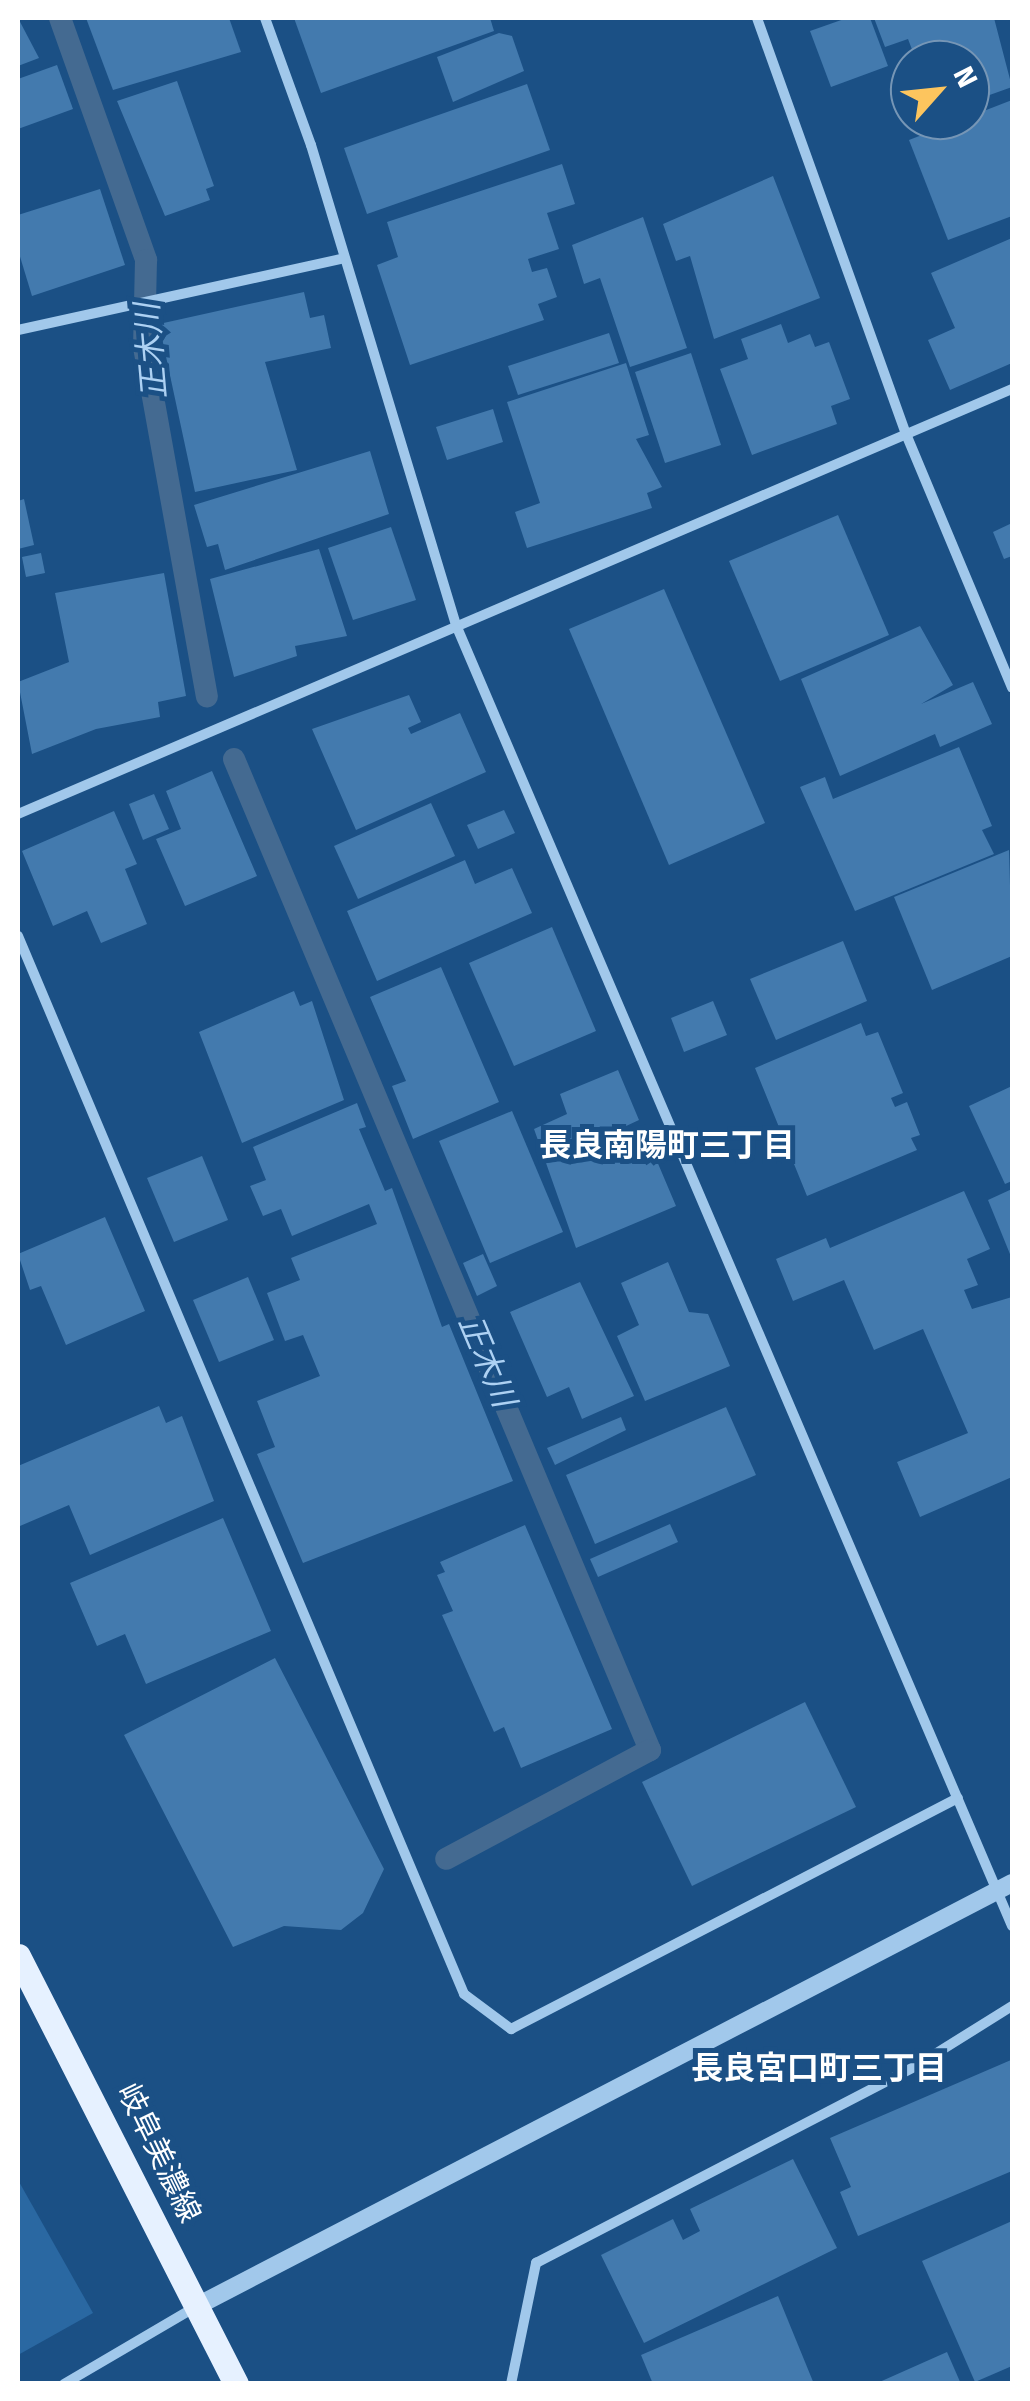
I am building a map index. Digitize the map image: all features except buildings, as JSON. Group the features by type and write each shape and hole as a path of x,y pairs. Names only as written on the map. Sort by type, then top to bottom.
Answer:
{"main road":[{"name":"岐阜美濃線","path":"18,1956 236,2384"}],"street":[{"path":"265,18 456,625 958,1798 1005,1887 1012,1926"},
{"path":"757,18 906,434 1012,688"},
{"path":"18,330 342,260"},
{"path":"18,814 1012,389"},
{"path":"18,936 464,1994 511,2029 958,1798"},
{"path":"64,2384 199,2305 1005,1887"},
{"path":"511,2384 536,2263 916,2066 1012,2006"}],"shaded area":[{"path":"18,2180 93,2313 18,2355"}],"waterway":[{"name":"正木川","path":"60,18 146,260 144,347 207,696"},
{"name":"正木川","path":"234,759 650,1750 446,1859"}],"district":[{"name":"長良南陽町三丁目","path":"667,1145"},
{"name":"長良宮口町三丁目","path":"819,2068"}]}
